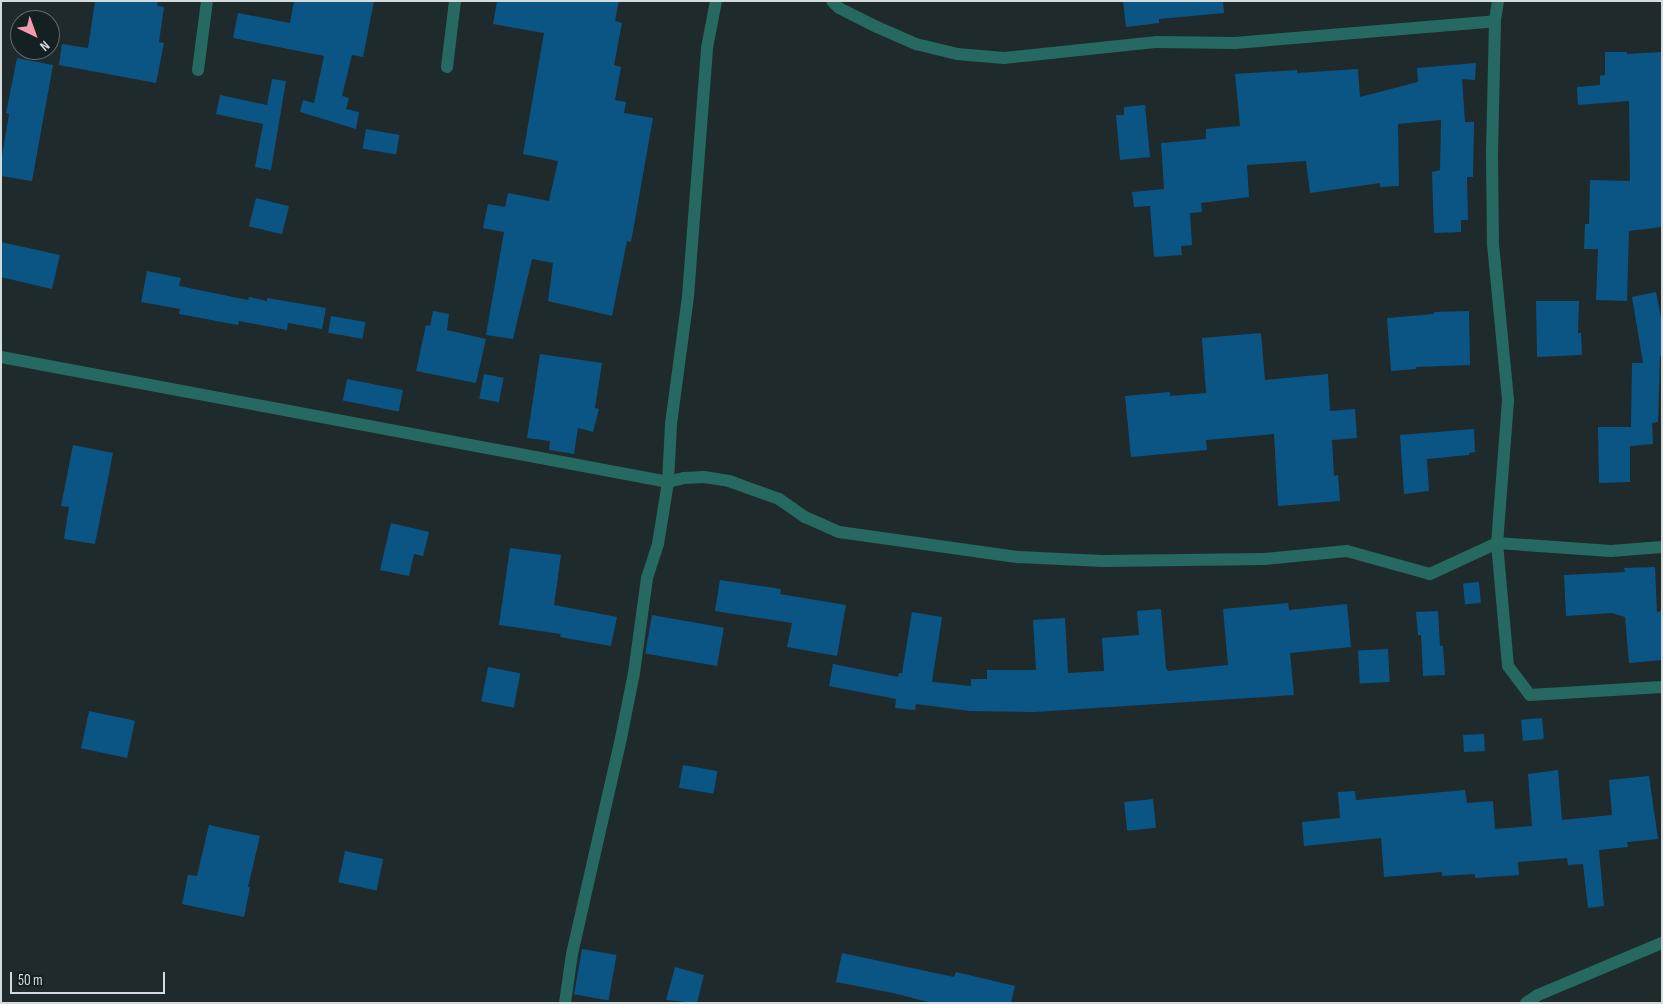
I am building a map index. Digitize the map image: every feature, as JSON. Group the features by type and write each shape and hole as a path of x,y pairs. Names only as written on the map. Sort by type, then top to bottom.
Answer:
{"street":[{"path":"198,70 208,1"},
{"path":"447,67 455,1"},
{"path":"565,1003 572,954 636,664 647,578 658,544 668,482 671,424 688,296 707,48 716,1"},
{"path":"832,1 839,8 877,28 916,44 957,54 1004,58 1156,42 1235,42 1495,21"},
{"path":"1498,1 1495,21 1492,152 1494,244 1508,401 1496,543 1508,666 1530,695 1662,687"},
{"path":"1,357 668,482 684,478 704,477 729,482 779,499 805,517 839,532 1018,556 1103,561 1264,559 1347,551 1430,574 1496,543 1611,551 1662,547"},
{"path":"1526,1003 1538,995 1662,943"}],"building":[{"path":"95,1 158,1 157,6 164,7 159,42 164,43 156,83 59,65 62,44 88,48"},
{"path":"294,1 374,1 363,57 352,55 342,96 349,98 346,109 359,112 356,129 300,112 303,100 314,103 324,56 233,38 238,13 290,23"},
{"path":"497,1 619,1 615,21 622,23 614,65 621,67 615,100 626,102 624,113 653,118 631,242 627,241 612,316 548,301 553,263 532,259 513,339 486,335 504,232 483,228 488,204 505,207 508,193 549,201 558,161 523,154 544,33 493,24"},
{"path":"1123,1 1223,1 1224,13 1159,19 1159,23 1126,27"},
{"path":"1605,52 1627,52 1627,54 1662,52 1662,227 1629,231 1627,301 1596,300 1598,249 1584,249 1585,224 1589,224 1590,180 1630,181 1629,101 1578,105 1577,87 1600,85 1600,76 1605,75"},
{"path":"17,60 53,65 32,181 1,176 1,162 9,114 6,113"},
{"path":"1476,63 1475,80 1462,79 1465,122 1474,122 1473,177 1467,177 1468,220 1461,220 1461,232 1434,233 1432,172 1440,170 1441,120 1398,124 1399,186 1380,187 1380,183 1310,193 1306,161 1247,165 1249,197 1201,203 1202,212 1190,213 1192,245 1181,246 1182,255 1154,257 1150,206 1134,207 1132,192 1164,189 1161,143 1206,139 1206,129 1240,126 1235,74 1297,70 1297,73 1358,69 1360,97 1418,82 1417,68"},
{"path":"272,79 286,81 271,170 255,167 263,124 216,114 220,95 267,105"},
{"path":"1145,105 1150,157 1120,160 1116,115 1124,115 1124,107"},
{"path":"366,129 399,135 396,155 363,149"},
{"path":"256,198 289,206 282,234 249,226"},
{"path":"1,242 60,255 52,289 1,277"},
{"path":"147,271 181,278 179,286 248,300 249,297 267,301 267,298 326,308 322,329 288,323 287,330 239,321 238,325 179,314 180,309 141,302"},
{"path":"1656,292 1662,323 1662,355 1660,356 1658,422 1652,423 1653,444 1630,446 1630,482 1599,483 1598,427 1631,427 1632,363 1643,363 1632,297"},
{"path":"1536,301 1579,301 1578,333 1581,333 1582,355 1537,357"},
{"path":"433,311 449,314 447,330 486,339 476,383 416,371 426,325 430,326"},
{"path":"1469,311 1470,365 1416,367 1416,369 1391,371 1387,318 1434,314 1434,312"},
{"path":"331,316 365,322 363,339 328,333"},
{"path":"1261,333 1265,380 1328,374 1330,411 1355,409 1357,438 1332,440 1334,476 1338,475 1340,501 1278,506 1274,434 1206,440 1207,450 1131,457 1125,396 1170,392 1170,396 1206,393 1202,338"},
{"path":"540,354 602,363 595,408 599,409 593,432 578,428 574,454 549,450 550,441 527,438"},
{"path":"484,374 504,378 499,402 479,399"},
{"path":"347,379 403,390 399,411 343,401"},
{"path":"1474,429 1475,452 1469,453 1469,455 1427,459 1429,491 1404,494 1400,435"},
{"path":"73,445 113,453 95,544 64,539 69,507 61,506"},
{"path":"391,523 429,532 423,556 414,554 409,576 380,570"},
{"path":"510,548 561,555 554,605 617,617 611,646 560,637 561,634 499,625"},
{"path":"1655,567 1657,612 1662,611 1662,660 1629,663 1625,617 1612,613 1566,616 1564,575 1625,572 1624,568"},
{"path":"720,580 781,589 780,594 846,605 837,656 787,647 792,623 715,611"},
{"path":"1479,582 1481,603 1465,604 1463,583"},
{"path":"1288,603 1289,610 1347,604 1351,647 1290,653 1294,695 1034,712 970,711 916,704 915,710 895,708 896,699 829,686 833,664 898,677 899,673 902,673 912,612 942,617 932,682 971,686 971,679 987,679 987,670 1036,670 1033,620 1065,618 1068,673 1104,671 1102,638 1139,635 1137,611 1161,609 1166,668 1168,671 1228,665 1223,609"},
{"path":"1438,611 1440,646 1443,646 1445,675 1423,676 1421,635 1418,635 1416,612"},
{"path":"652,615 724,628 717,666 645,653"},
{"path":"1388,649 1390,682 1360,684 1358,651"},
{"path":"488,667 520,673 514,708 481,701"},
{"path":"89,711 135,721 127,758 81,748"},
{"path":"1542,718 1544,739 1523,741 1521,720"},
{"path":"1484,734 1485,751 1464,752 1463,735"},
{"path":"683,765 717,771 713,794 679,788"},
{"path":"1558,770 1562,820 1612,815 1609,780 1649,776 1658,839 1627,842 1628,847 1599,850 1604,906 1588,908 1583,864 1568,865 1567,858 1518,862 1519,875 1475,878 1475,874 1442,876 1442,872 1384,877 1381,838 1304,846 1302,822 1340,818 1338,792 1355,791 1356,800 1465,790 1467,803 1493,801 1495,829 1532,826 1528,774"},
{"path":"1153,799 1156,828 1127,831 1124,802"},
{"path":"209,825 260,836 248,887 250,887 244,917 182,904 188,875 197,876"},
{"path":"345,851 383,859 376,890 338,882"},
{"path":"582,949 616,955 608,1000 574,994"},
{"path":"842,953 954,977 956,972 1015,986 1011,1003 932,1003 836,982"},
{"path":"675,967 704,975 697,1003 666,1000"}]}
